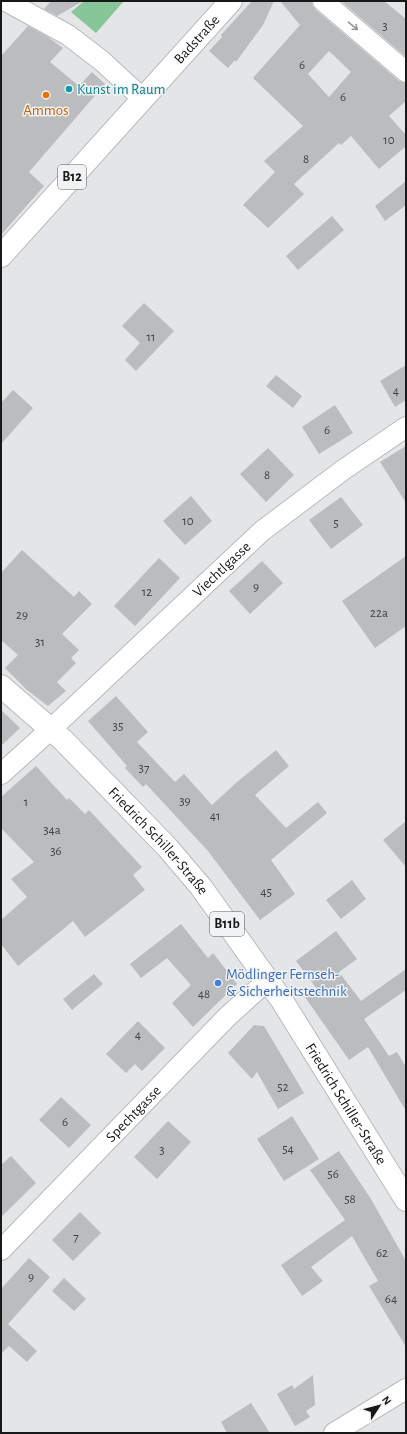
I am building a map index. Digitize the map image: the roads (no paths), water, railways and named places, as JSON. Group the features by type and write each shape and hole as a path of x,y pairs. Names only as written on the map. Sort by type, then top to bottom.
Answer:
{"main road":[{"name":"Badstraße","path":"1,256 231,1"},
{"name":"Friedrich Schiller-Straße","path":"1,686 51,729 167,847 201,887 268,980 330,1076 406,1200"}],"street":[{"path":"6,1 68,35 102,61 143,99"},
{"path":"323,1 406,72"},
{"name":"Viechtlgasse","path":"1,774 262,531 343,470 406,427"},
{"name":"Spechtgasse","path":"1,1250 226,1017 268,980"},
{"path":"334,1433 406,1389"}],"place":[{"name":"Kunst im Raum","path":"69,89"},
{"name":"Ammos","path":"46,95"},
{"name":"Mödlinger Fernseh- & Sicherheitstechnik","path":"218,983"}]}
